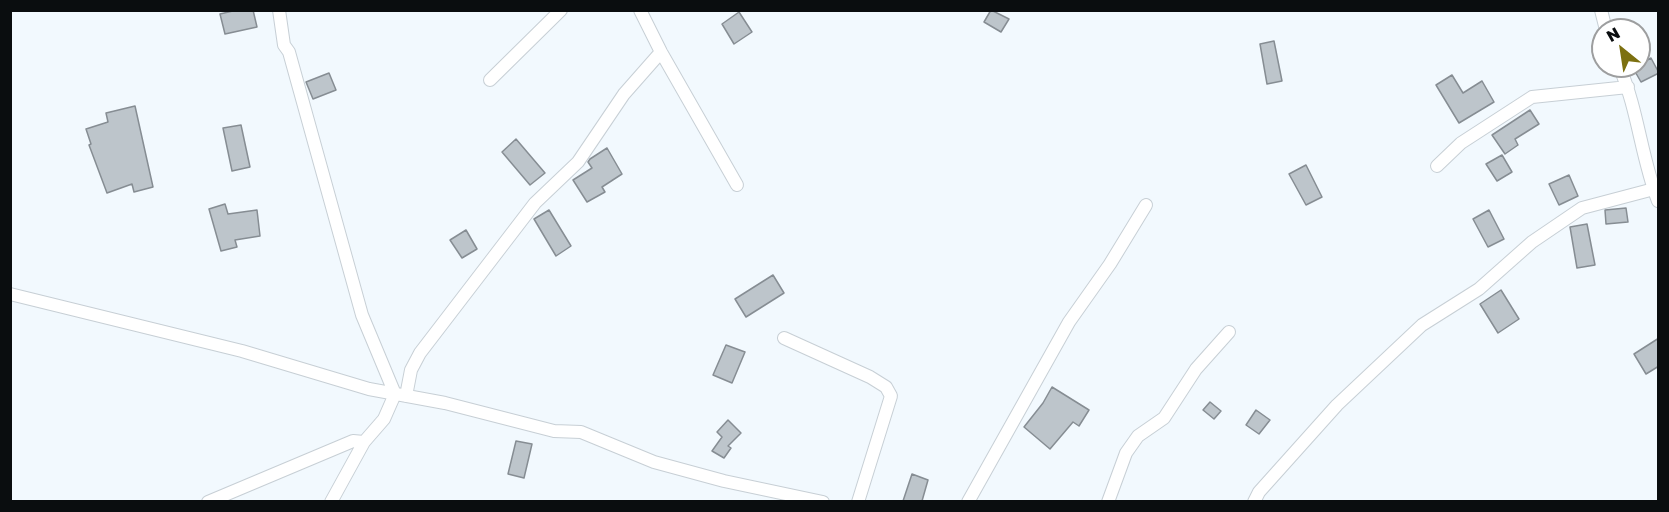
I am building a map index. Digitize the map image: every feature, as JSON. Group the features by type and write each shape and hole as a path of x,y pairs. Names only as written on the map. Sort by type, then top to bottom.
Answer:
{"street":[{"path":"279,10 284,45 289,52 362,315 401,395"},
{"path":"490,80 561,10"},
{"path":"640,10 661,52 737,184"},
{"path":"332,501 364,442 401,395 420,353 535,203 578,162 624,94 661,52"},
{"path":"1254,501 1259,492 1337,405 1422,325 1479,289 1532,242 1582,208 1656,195 1624,78"},
{"path":"1437,166 1461,143 1532,97 1628,87"},
{"path":"968,501 1069,322 1110,264 1146,205"},
{"path":"10,294 242,351 369,389 445,403 554,431 581,432 654,462 724,481 823,501"},
{"path":"1108,501 1126,453 1138,436 1164,418 1196,369 1229,332"},
{"path":"784,338 870,377 886,387 891,396 858,501"},
{"path":"208,501 353,441 364,442"}],"building":[{"path":"237,10 253,10 257,27 225,34 220,14"},
{"path":"991,10 1009,19 1001,32 984,22"},
{"path":"739,12 752,32 734,44 722,24"},
{"path":"1274,41 1282,81 1267,84 1260,44"},
{"path":"1651,58 1659,73 1651,77"},
{"path":"329,73 336,90 313,99 306,82"},
{"path":"1452,75 1463,93 1482,81 1494,102 1459,123 1436,85"},
{"path":"135,106 153,187 134,192 132,184 107,193 89,145 91,144 86,129 108,122 106,113"},
{"path":"1530,110 1539,124 1515,139 1518,145 1505,154 1492,135"},
{"path":"241,125 250,167 232,171 223,128"},
{"path":"516,139 545,173 530,185 502,152"},
{"path":"607,148 622,174 602,187 605,192 587,202 573,180 592,168 588,162 590,159"},
{"path":"1502,155 1512,172 1497,181 1486,164"},
{"path":"1306,165 1322,197 1306,205 1289,174"},
{"path":"1569,175 1578,196 1559,205 1549,184"},
{"path":"225,204 228,214 257,210 260,236 235,240 237,247 221,251 209,209"},
{"path":"1626,208 1628,222 1606,224 1605,210"},
{"path":"549,210 571,246 556,256 534,219"},
{"path":"1489,210 1504,239 1488,247 1473,219"},
{"path":"1587,224 1595,265 1577,268 1570,227"},
{"path":"466,230 477,249 462,258 450,240"},
{"path":"773,275 784,293 746,317 735,299"},
{"path":"1501,290 1519,319 1498,333 1480,304"},
{"path":"1659,338 1659,366 1646,374 1634,354"},
{"path":"726,345 745,352 732,383 713,375"},
{"path":"1052,387 1089,410 1079,426 1073,422 1050,449 1024,427 1043,403"},
{"path":"1210,402 1221,411 1214,419 1203,410"},
{"path":"1256,410 1270,420 1259,434 1246,425"},
{"path":"728,420 741,433 728,446 731,448 724,458 712,451 722,437 717,432"},
{"path":"516,441 532,444 524,478 508,474"},
{"path":"912,474 928,480 922,501 903,501"}]}
